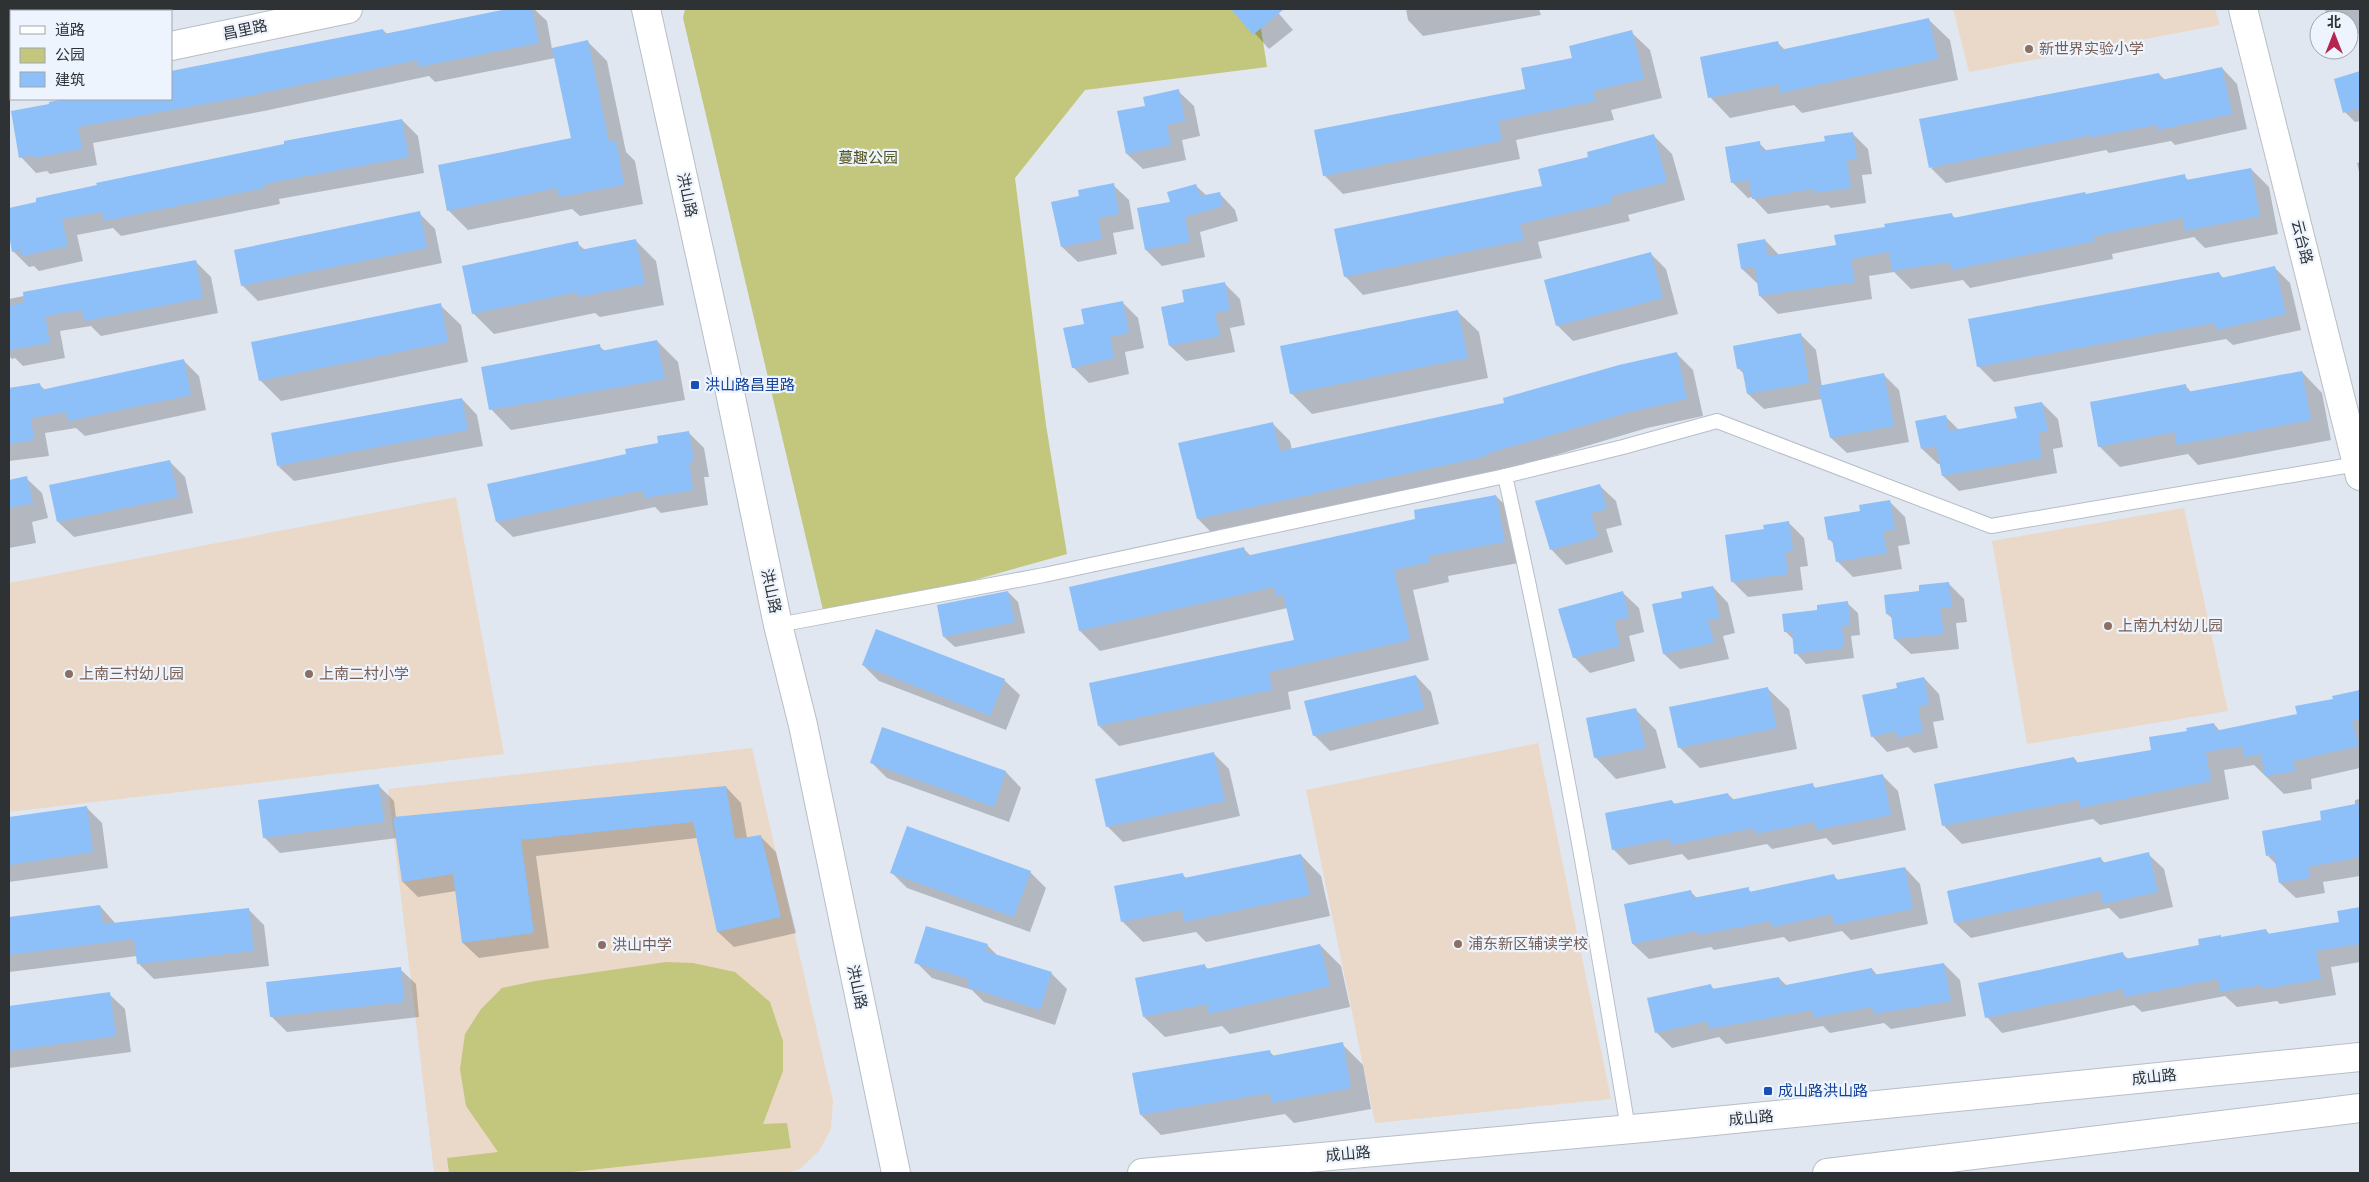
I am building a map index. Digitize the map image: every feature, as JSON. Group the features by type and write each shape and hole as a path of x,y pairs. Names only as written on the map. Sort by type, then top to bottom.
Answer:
{"street":[{"name":"昌里路","path":"172,46 348,9"},
{"name":"洪山路","path":"646,9 725,368 778,625 803,724 896,1173"},
{"name":"云台路","path":"2243,9 2359,470"},
{"name":"成山路","path":"1142,1173 1628,1129 2360,1057"},
{"path":"1828,1173 2360,1108"}],"lane":[{"path":"778,625 1044,575 1505,476 1623,447 1717,421 1991,526 2359,470"},
{"path":"1505,476 1537,619 1600,958 1628,1129"}],"shaded area":[{"name":"新世界实验小学","path":"1953,9 2215,9 2220,25 1969,72"},
{"name":"上南二村小学","path":"456,497 504,754 9,812 9,583"},
{"name":"上南九村幼儿园","path":"2184,508 2228,711 2027,744 1992,541"},
{"name":"浦东新区辅读学校","path":"1538,743 1611,1099 1375,1123 1306,790"},
{"name":"洪山中学","path":"752,748 833,1101 831,1129 819,1151 800,1169 787,1173 434,1173 388,789"}],"green space":[{"name":"蔓趣公园","path":"685,9 1258,9 1267,67 1085,90 1015,178 1046,425 1067,554 914,597 823,610 683,18"},
{"path":"666,962 693,963 735,972 770,1002 783,1041 783,1071 763,1124 787,1123 791,1148 563,1173 449,1173 447,1158 498,1152 466,1106 460,1069 465,1034 481,1009 502,988 535,981"}],"building":[{"path":"507,9 532,9 539,43 418,67 417,60 248,96 78,127 82,149 33,158 33,155 19,158 11,111 49,104 49,102 60,100 172,100 172,71 383,29 384,34"},
{"path":"1231,9 1284,9 1253,35"},
{"path":"1929,18 1938,59 1780,93 1779,84 1708,98 1700,57 1778,41 1780,50"},
{"path":"1632,30 1644,79 1593,91 1596,101 1498,121 1502,141 1323,176 1314,130 1525,89 1521,68 1572,58 1569,46"},
{"path":"588,40 609,142 616,140 624,185 559,197 557,188 447,211 438,165 571,138 552,48"},
{"path":"2222,67 2232,114 2158,130 2157,125 2092,137 2091,135 1929,168 1919,119 2159,73 2161,80"},
{"path":"2360,71 2360,108 2343,113 2334,79"},
{"path":"1179,89 1185,121 1167,125 1171,145 1126,154 1117,111 1145,106 1143,97"},
{"path":"402,119 409,157 264,184 265,188 104,221 102,212 62,219 68,246 22,256 21,250 12,252 9,235 9,208 36,202 36,198 97,185 96,183 284,144 284,141"},
{"path":"1853,132 1857,158 1847,160 1851,188 1815,193 1814,189 1752,199 1749,180 1731,183 1725,147 1760,141 1761,151 1825,141 1824,136"},
{"path":"1654,134 1667,182 1611,196 1612,203 1520,224 1524,240 1344,277 1334,229 1542,186 1538,169 1588,157 1587,152"},
{"path":"2251,168 2260,216 2185,231 2183,218 2094,236 2095,241 1951,270 1950,262 1892,271 1889,252 1851,259 1855,282 1759,296 1755,267 1741,269 1737,244 1765,239 1768,256 1836,245 1834,235 1885,227 1884,224 1952,213 1953,218 2185,174 2186,180"},
{"path":"1114,183 1119,214 1098,218 1102,239 1061,247 1051,202 1079,196 1078,190"},
{"path":"1196,184 1200,196 1220,192 1223,206 1185,217 1190,242 1145,250 1137,208 1170,202 1167,192"},
{"path":"420,211 427,248 241,286 234,250"},
{"path":"636,239 645,284 578,297 577,292 472,314 462,266 578,241 580,250"},
{"path":"1651,252 1663,298 1556,326 1544,280"},
{"path":"196,260 203,298 84,321 82,310 45,316 50,343 9,350 9,306 24,303 23,292"},
{"path":"2275,266 2286,314 2216,330 2214,323 1977,367 1968,319 2219,272 2221,278"},
{"path":"1225,282 1230,310 1215,313 1220,336 1169,346 1161,307 1184,302 1182,290"},
{"path":"1123,301 1129,333 1110,337 1114,358 1072,368 1063,328 1084,324 1081,309"},
{"path":"441,303 448,342 259,381 251,342"},
{"path":"1458,310 1468,358 1290,394 1280,346"},
{"path":"1801,333 1809,383 1747,394 1742,368 1737,369 1733,346"},
{"path":"657,340 665,379 489,410 481,367 600,344 601,351"},
{"path":"1677,352 1687,399 1630,412 1486,454 1487,456 1197,519 1178,443 1273,422 1280,451 1504,403 1503,398 1619,365"},
{"path":"184,359 191,395 68,421 66,412 31,418 34,440 9,444 9,388 40,383 41,390"},
{"path":"2302,371 2311,420 2177,445 2174,432 2098,447 2090,402 2186,384 2187,392"},
{"path":"1884,373 1894,426 1830,438 1818,386"},
{"path":"462,398 468,430 277,466 271,433"},
{"path":"2042,402 2048,431 2038,433 2042,458 1942,476 1936,446 1921,449 1915,421 1946,415 1949,431 2017,418 2014,407"},
{"path":"689,431 694,461 689,462 693,490 644,498 643,491 634,492 496,522 487,484 626,454 625,449 658,443 657,436"},
{"path":"170,460 178,497 57,522 49,485"},
{"path":"27,476 33,503 9,508 9,480"},
{"path":"1600,484 1607,509 1591,513 1598,537 1550,550 1535,501"},
{"path":"1496,495 1505,542 1428,556 1430,562 1394,570 1410,640 1269,672 1272,690 1098,726 1089,683 1294,640 1283,594 1276,596 1274,587 1079,631 1069,587 1244,547 1246,556 1415,519 1414,510"},
{"path":"1890,500 1895,529 1883,531 1887,553 1836,562 1832,539 1828,540 1824,517 1860,511 1859,505"},
{"path":"1789,521 1793,550 1785,552 1788,574 1731,582 1725,535 1764,529 1763,525"},
{"path":"1949,582 1952,607 1940,608 1944,634 1894,639 1891,614 1886,614 1884,595 1919,591 1919,585"},
{"path":"1713,586 1720,618 1708,620 1714,643 1663,654 1652,604 1682,598 1681,592"},
{"path":"1008,591 1015,622 943,637 937,605"},
{"path":"1623,591 1629,617 1614,621 1620,646 1573,658 1558,609"},
{"path":"1848,601 1850,625 1842,626 1844,648 1794,654 1792,631 1784,632 1782,614 1817,610 1817,605"},
{"path":"876,629 1005,679 990,716 862,665"},
{"path":"1416,675 1424,709 1313,736 1304,701"},
{"path":"1924,677 1929,704 1918,707 1923,732 1897,738 1896,731 1871,737 1862,695 1897,688 1896,683"},
{"path":"1768,687 1777,728 1678,748 1669,707"},
{"path":"2360,690 2360,719 2352,721 2359,746 2293,761 2295,771 2265,776 2261,754 2244,757 2242,746 2206,752 2211,781 2080,808 2079,800 1942,826 1934,784 2074,757 2075,763 2151,750 2149,737 2187,731 2186,728 2214,723 2215,731 2297,714 2295,706 2333,699 2332,696"},
{"path":"1636,708 1646,748 1594,758 1586,718"},
{"path":"882,727 1006,771 994,807 870,763"},
{"path":"1214,752 1225,801 1106,827 1095,779"},
{"path":"1883,774 1891,815 1816,830 1815,822 1755,834 1754,828 1671,845 1670,838 1612,850 1605,813 1672,800 1673,804 1728,793 1730,800 1813,783 1814,788"},
{"path":"379,784 384,822 263,838 258,800"},
{"path":"726,786 735,839 761,835 781,917 717,932 693,822 521,840 534,933 462,943 453,874 402,882 393,817"},
{"path":"2360,803 2360,857 2308,867 2310,878 2279,883 2274,855 2266,856 2262,831 2321,820 2320,811"},
{"path":"87,806 93,852 9,865 9,817"},
{"path":"907,826 1031,871 1014,917 890,873"},
{"path":"2149,852 2158,892 2103,904 2100,891 1954,923 1947,891 2101,857 2102,863"},
{"path":"1301,854 1310,895 1184,922 1182,910 1121,922 1114,886 1183,873 1184,878"},
{"path":"1905,867 1913,909 1834,925 1832,914 1773,927 1771,921 1698,935 1697,931 1632,944 1624,904 1691,890 1693,898 1749,887 1749,892 1834,874 1836,880"},
{"path":"100,905 103,924 249,908 254,951 137,964 134,939 9,955 9,917"},
{"path":"2360,907 2360,944 2316,951 2321,979 2263,989 2262,985 2220,992 2218,979 2125,997 2123,989 1985,1018 1978,983 2123,952 2125,959 2199,945 2198,939 2221,935 2221,937 2266,929 2267,934 2339,922 2337,911"},
{"path":"926,926 988,944 985,951 1052,972 1040,1010 967,987 969,979 914,963"},
{"path":"1320,944 1330,986 1209,1014 1207,1004 1143,1017 1135,978 1205,964 1206,969"},
{"path":"1944,963 1951,1001 1874,1014 1872,1007 1814,1018 1812,1010 1709,1029 1708,1021 1655,1033 1647,998 1711,984 1712,989 1779,977 1781,986 1872,968 1873,975"},
{"path":"401,967 404,1002 270,1017 266,982"},
{"path":"110,992 116,1036 9,1051 9,1006"},
{"path":"1343,1042 1351,1088 1272,1103 1270,1093 1140,1115 1132,1073 1270,1050 1271,1056"}],"place":[{"name":"新世界实验小学","path":"2029,49"},
{"name":"洪山路昌里路","path":"695,385"},
{"name":"上南九村幼儿园","path":"2108,626"},
{"name":"上南三村幼儿园","path":"69,674"},
{"name":"上南二村小学","path":"309,674"},
{"name":"浦东新区辅读学校","path":"1458,944"},
{"name":"洪山中学","path":"602,945"},
{"name":"成山路洪山路","path":"1768,1091"}]}
